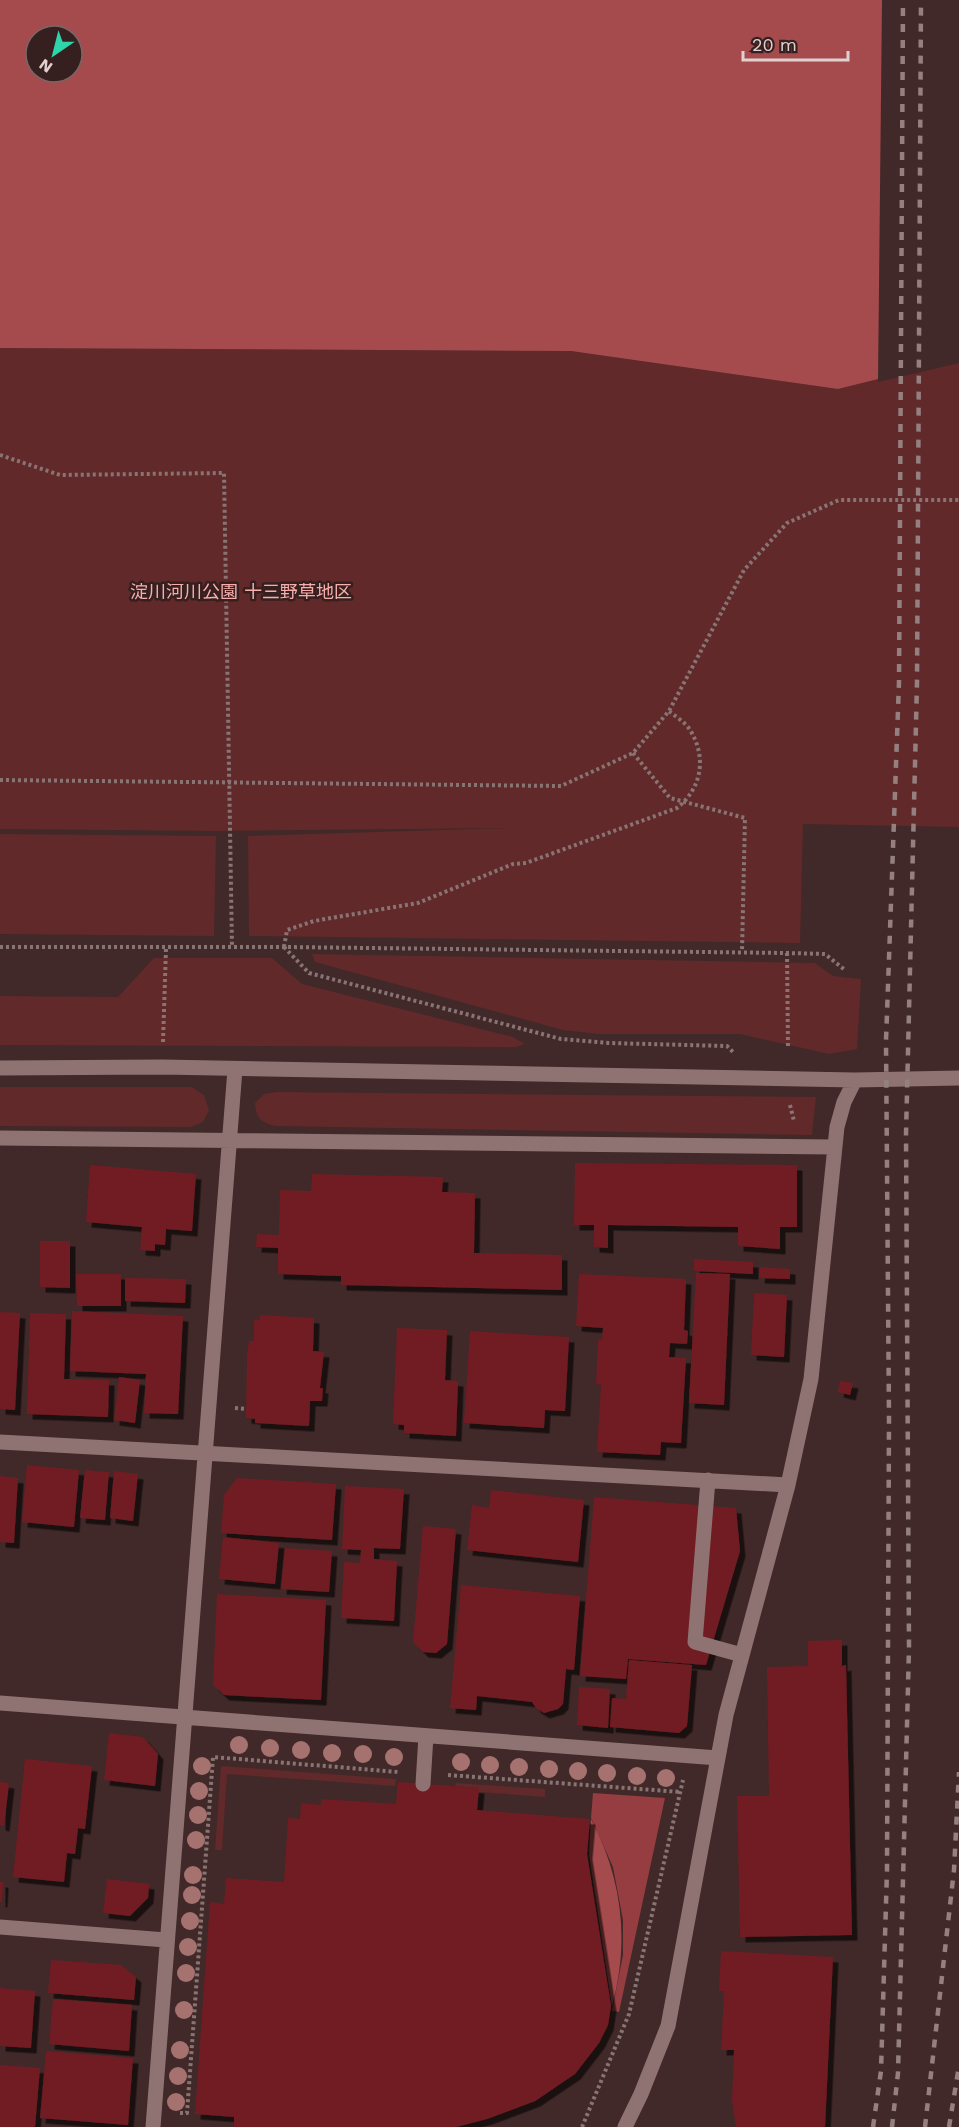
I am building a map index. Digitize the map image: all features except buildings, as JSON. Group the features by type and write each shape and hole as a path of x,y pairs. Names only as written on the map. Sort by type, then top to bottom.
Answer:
{"street":[{"path":"0,1068 235,1069 855,1080 959,1078"},
{"path":"153,2127 203,1452 235,1069"},
{"path":"625,2127 645,2085 668,2026 726,1715 788,1485 811,1379 834,1147 844,1102 855,1080"},
{"path":"0,1138 834,1147"},
{"path":"0,1442 788,1485"},
{"path":"708,1480 695,1642 742,1655"},
{"path":"0,1702 718,1758"},
{"path":"423,1779 426,1736"},
{"path":"0,1927 166,1941"}],"path":[{"path":"0,455 60,475 224,473 232,947"},
{"path":"0,780 561,786 633,753 669,711 744,570 788,523 839,500 959,500"},
{"path":"284,947 287,930 314,921 418,903 513,864 526,863 565,846 578,845 646,822 677,808 685,802 701,770 700,752 689,728 669,711"},
{"path":"633,753 669,798 745,818 742,952"},
{"path":"0,947 284,947 825,954 845,970"},
{"path":"284,947 309,973 561,1039 608,1043 727,1046 761,1077"},
{"path":"163,1046 166,948"},
{"path":"787,953 788,1048"},
{"path":"788,1099 795,1125"},
{"path":"582,2127 629,2014 681,1792 687,1756"},
{"path":"154,2111 187,2113 213,1757 423,1779 681,1792"}],"green space":[{"name":"淀川河川公園 十三野草地区","path":"0,348 571,351 838,389 959,359 959,827 803,824 800,943 249,936 248,836 508,828 216,831 0,829"},
{"path":"0,834 216,836 214,936 0,934"},
{"path":"312,954 815,963 833,976 861,979 857,1049 829,1054 740,1034 598,1034 563,1030 315,962"},
{"path":"154,958 272,958 302,984 513,1037 525,1044 516,1047 0,1045 0,996 118,997"},
{"path":"0,1087 192,1087 204,1095 209,1110 203,1122 191,1127 0,1126"},
{"path":"277,1092 816,1097 812,1135 276,1126 260,1119 255,1103 264,1094"},
{"path":"221,1766 396,1779 395,1786 227,1774 222,1850 215,1850"},
{"path":"456,1783 545,1789 545,1797 479,1792 479,1788 455,1786"}],"shaded area":[{"path":"0,0 959,0 959,359 838,389 571,351 0,348"},
{"path":"593,1793 665,1798 619,2012 612,2011 623,1955 623,1920 613,1867 591,1818"},
{"path":"591,1819 610,1864 620,1910 621,1958 612,2006 589,1854"}],"pier":[{"path":"882,0 959,0 959,363 878,382"}],"railway":[{"path":"873,2127 881,2071 887,1870 889,1419 886,1041 899,682 903,0"},
{"path":"892,2127 898,2073 909,1648 906,1134 917,682 921,0"},
{"path":"925,2127 954,1870 959,1772"},
{"path":"949,2127 959,2066"}]}
